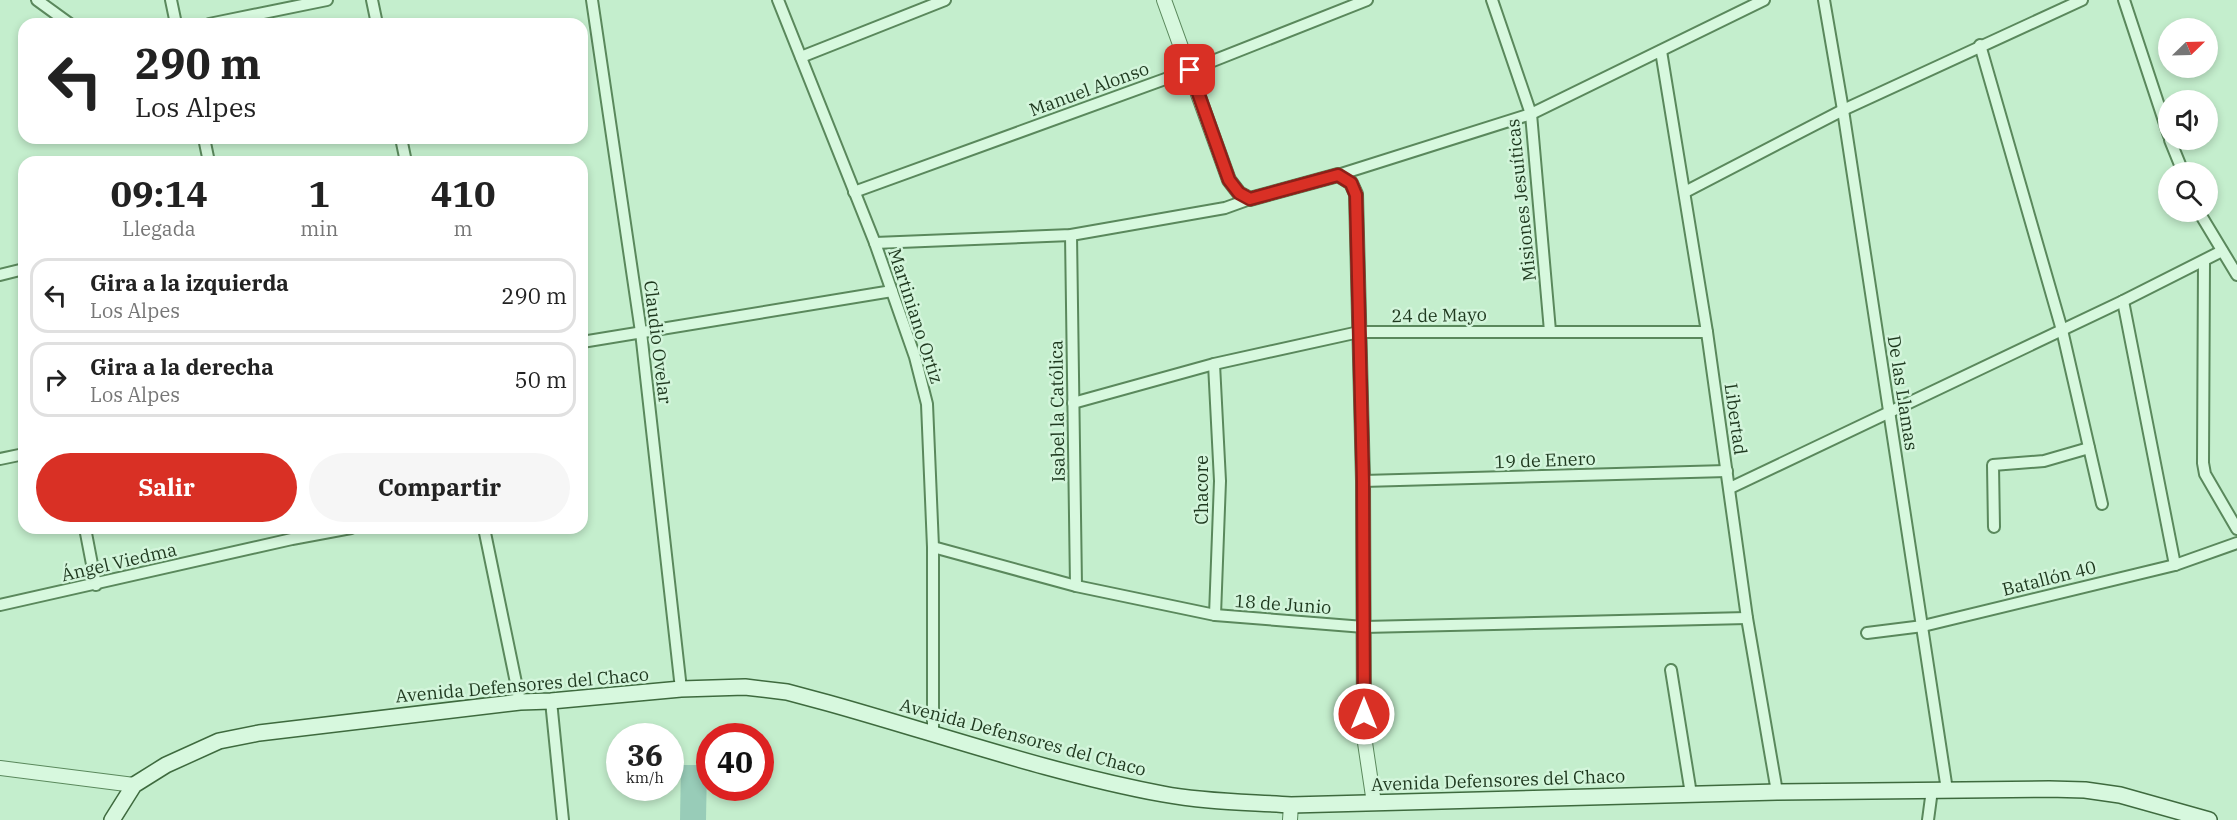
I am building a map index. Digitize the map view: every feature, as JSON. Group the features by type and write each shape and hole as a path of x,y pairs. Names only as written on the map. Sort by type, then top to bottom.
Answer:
{"main road":[{"name":"Avenida Defensores del Chaco","path":"112,820 134,785 166,765 219,741 259,733 520,702 681,689 745,687 787,692 1082,777 1166,795 1291,813 1374,803 1778,792 2085,790 2143,800 2209,820"}],"street":[{"path":"38,0 62,18"},
{"path":"171,0 175,18"},
{"path":"238,18 327,0"},
{"path":"372,0 376,18"},
{"name":"Claudio Ovelar","path":"592,0 641,332 681,689"},
{"name":"Martiniano Ortiz","path":"778,0 875,243 915,357 927,404 933,547 933,733"},
{"path":"801,57 945,0"},
{"path":"1164,0 1229,180 1239,193 1250,199"},
{"name":"Manuel Alonso","path":"854,192 1190,70 1367,0"},
{"name":"Misiones Jesuíticas","path":"1492,0 1531,114 1550,331"},
{"path":"875,243 1071,235 1225,208 1531,114 1764,0"},
{"name":"De las Llamas","path":"1824,0 1923,626 1939,790 1928,820"},
{"path":"1685,192 1843,110 2082,0"},
{"path":"2124,0 2158,102"},
{"path":"1980,45 2062,330 2102,504"},
{"name":"Libertad","path":"1661,51 1707,332 1747,618 1778,792"},
{"path":"1338,175 1351,183 1356,195 1363,482 1364,736 1374,803"},
{"path":"2205,222 2237,274"},
{"name":"Isabel la Católica","path":"1071,235 1076,586"},
{"path":"1730,488 2222,252"},
{"path":"2204,261 2203,463 2205,474 2237,529"},
{"path":"0,275 18,270"},
{"path":"588,341 892,291"},
{"path":"2123,301 2175,564"},
{"name":"24 de Mayo","path":"1073,403 1214,364 1359,332 1707,332"},
{"name":"Chacore","path":"1214,364 1220,481 1215,615"},
{"path":"1994,527 1992,465 2044,461 2089,448"},
{"path":"0,459 18,455"},
{"name":"19 de Enero","path":"1363,482 1727,471"},
{"path":"86,534 96,585"},
{"name":"Ángel Viedma","path":"0,605 96,585 291,534"},
{"path":"485,534 520,702"},
{"name":"Batallón 40","path":"1867,633 1923,626 2175,564 2237,543"},
{"name":"18 de Junio","path":"933,547 1076,586 1215,615 1364,627 1747,618"},
{"path":"1671,670 1691,794"},
{"path":"551,701 563,820"},
{"path":"0,768 134,785"}],"green space":[{"path":"684,765 696,765 696,801 706,801 706,820 680,820 680,801 684,801"}],"route":[{"path":"1190,70 1229,180 1239,193 1250,199 1338,175 1351,183 1356,195 1363,482 1364,714"}]}
